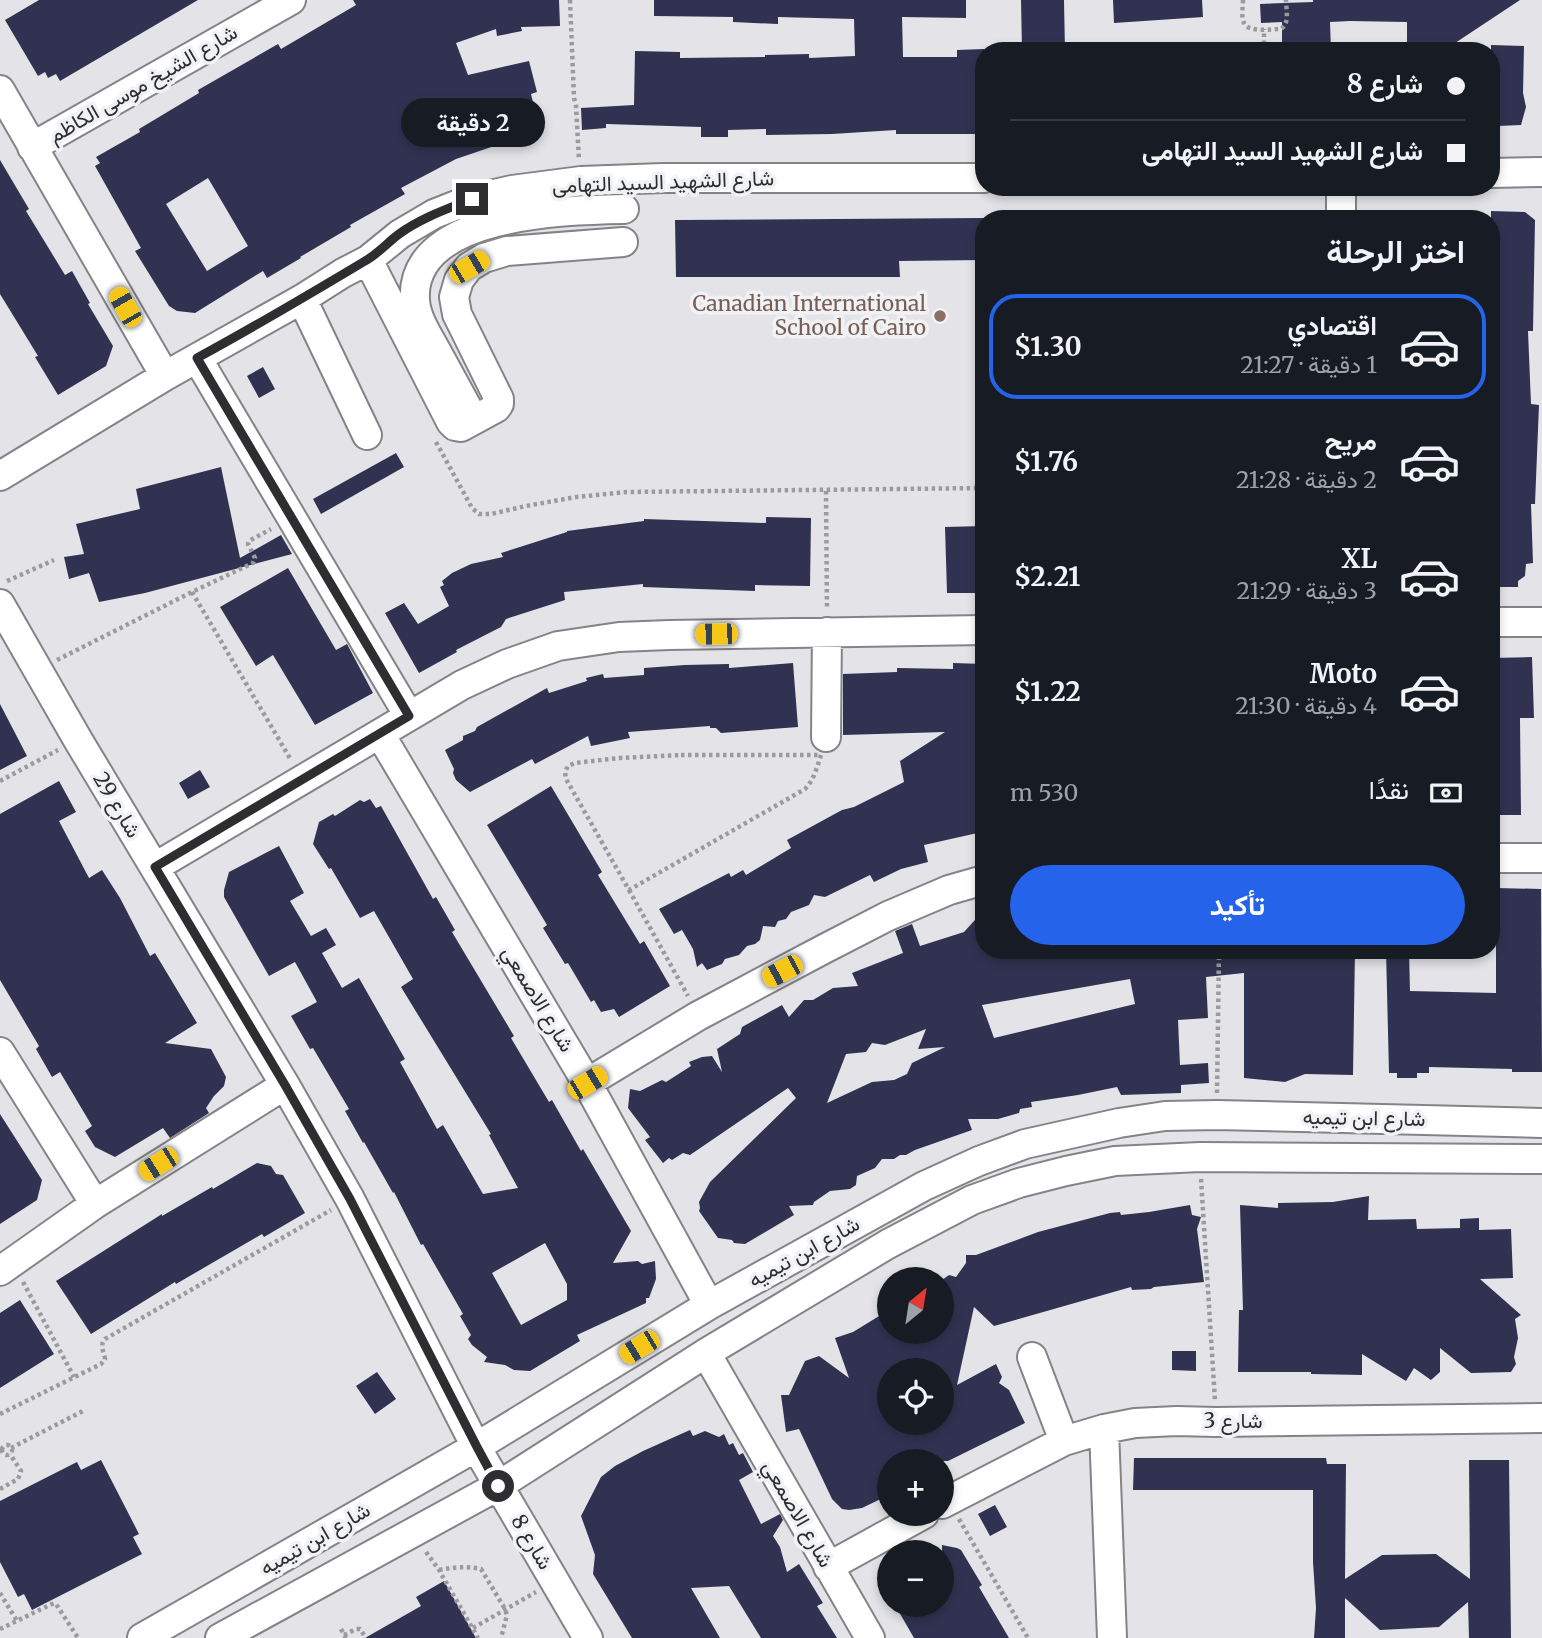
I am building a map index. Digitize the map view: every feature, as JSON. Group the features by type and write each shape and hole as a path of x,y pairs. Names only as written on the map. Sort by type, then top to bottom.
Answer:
{"street":[{"name":"شارع الشيخ موسى الكاظم","path":"32,146 291,0"},
{"path":"0,90 165,376"},
{"path":"1500,173 1542,172"},
{"name":"شارع الشهيد السيد التهامى","path":"0,476 165,376 368,260 400,234 434,214 472,199 512,190 581,181 663,178 975,178"},
{"path":"368,260 451,422 461,427 479,417 436,319 432,303 433,286 439,270 451,258 502,237 576,226 624,225"},
{"path":"302,299 367,435"},
{"path":"197,358 409,716"},
{"name":"شارع 29","path":"0,604 350,1199 477,1447"},
{"path":"1500,622 1542,622"},
{"path":"155,867 462,685 507,664 558,646 631,637 975,630"},
{"path":"827,632 827,737"},
{"name":"شارع الاصمعي","path":"380,734 587,1083 709,1305"},
{"path":"1500,858 1542,858"},
{"path":"587,1083 698,1016 888,916 949,890 975,883"},
{"path":"0,1052 94,1204"},
{"path":"6,1267 94,1204 285,1085"},
{"name":"شارع ابن تيميه","path":"142,1638 477,1447 709,1305 924,1186 1025,1144 1119,1123 1166,1116 1542,1123"},
{"name":"شارع ابن تيميه","path":"220,1638 498,1486 706,1353 888,1244 972,1200 1019,1182 1115,1161 1200,1157 1542,1159"},
{"name":"شارع الاصمعي","path":"706,1353 870,1638"},
{"path":"1032,1357 1064,1441"},
{"name":"شارع 3","path":"954,1497 1064,1441 1135,1423 1542,1418"},
{"path":"1104,1429 1112,1638"},
{"name":"شارع 8","path":"477,1447 588,1638"},
{"path":"828,1567 902,1526"}],"path":[{"path":"570,0 573,98 576,106 581,181"},
{"path":"1243,0 1243,22 1251,29 1284,27 1286,0"},
{"path":"1264,29 1264,42"},
{"path":"433,438 472,508 479,514 564,499 627,492 975,488"},
{"path":"826,491 827,632"},
{"path":"38,670 253,563 255,558 249,541 292,519"},
{"path":"0,584 54,560"},
{"path":"192,592 303,779"},
{"path":"0,781 78,740"},
{"path":"629,890 805,789 814,776 821,755 619,758 575,763 568,766 565,772 566,779 698,1016"},
{"path":"1217,1115 1219,959"},
{"path":"1200,1157 1216,1422"},
{"path":"0,1414 101,1364 105,1359 101,1348 105,1339 350,1199"},
{"path":"6,1267 74,1377"},
{"path":"0,1438 2,1450 6,1455 83,1410"},
{"path":"0,1489 18,1479 21,1471 8,1446 2,1450"},
{"path":"954,1517 1028,1638"},
{"path":"478,1638 439,1570 454,1566 481,1569 507,1615 501,1638"},
{"path":"473,1628 555,1581"},
{"path":"0,1593 17,1621"},
{"path":"0,1629 55,1604 78,1638"},
{"path":"341,1629 345,1637 360,1629 366,1638"}],"building":[{"path":"39,0 198,0 60,81 56,74 48,78 45,72 38,76 5,20"},
{"path":"353,0 559,0 560,26 521,27 522,31 497,36 496,29 456,43 468,75 529,61 537,92 531,94 541,136 510,144 509,141 456,159 401,188 405,194 350,225 351,227 267,278 263,271 195,313 177,311 169,306 135,251 141,248 95,166 100,163 96,157 140,132 139,129 199,93 198,90 278,44 281,49 356,5","holes":["208,178 248,246 207,271 166,204"]},
{"path":"654,0 966,0 966,18 902,17 903,57 957,57 957,50 975,49 975,134 896,134 896,130 766,135 766,129 728,130 728,137 701,137 701,127 606,124 606,128 582,130 581,108 634,105 635,51 680,52 680,58 809,54 809,58 855,56 854,19 778,17 778,24 733,22 733,17 654,16"},
{"path":"1021,0 1064,0 1065,42 1022,42"},
{"path":"1113,0 1202,0 1203,17 1114,23"},
{"path":"1520,0 1457,42 1407,42 1407,22 1350,21 1330,22 1331,42 1282,42 1282,22 1261,23 1260,4"},
{"path":"1500,45 1524,46 1523,93 1526,107 1521,125 1500,126"},
{"path":"0,160 29,209 26,211 65,275 72,271 113,346 106,366 58,395 0,294"},
{"path":"1500,211 1525,212 1535,220 1533,331 1528,331 1531,404 1539,405 1535,504 1531,504 1533,563 1526,564 1525,576 1518,581 1518,587 1500,587"},
{"path":"975,218 975,260 899,261 900,277 676,277 675,220"},
{"path":"263,367 275,389 259,398 247,376"},
{"path":"396,453 404,467 321,514 313,499"},
{"path":"221,467 240,558 281,535 292,554 145,593 99,602 89,573 69,579 64,557 84,554 76,524 140,509 136,489"},
{"path":"766,517 811,518 810,586 755,585 755,591 643,587 643,584 564,592 565,600 506,619 501,627 419,673 385,613 404,603 418,624 449,606 440,587 444,585 442,581 452,573 471,564 503,557 501,553 567,531 644,519 766,523"},
{"path":"975,526 975,593 947,593 945,527"},
{"path":"288,568 336,650 347,644 373,693 315,725 273,655 256,666 220,607"},
{"path":"1532,657 1534,718 1520,718 1521,815 1500,815 1500,658"},
{"path":"793,663 798,727 721,733 710,726 628,732 630,738 591,746 588,736 535,764 532,759 470,792 456,780 445,750 463,740 463,736 475,731 477,727 547,688 549,693 587,681 586,678 603,674 604,678 644,675 644,668 685,665 729,664 729,668"},
{"path":"953,663 975,664 975,834 924,845 928,862 901,869 874,882 870,875 825,897 814,895 809,905 791,912 786,919 778,921 775,927 763,926 760,940 747,946 739,955 725,959 722,964 707,970 702,963 697,967 693,949 682,930 674,934 659,909 729,873 731,877 743,870 746,875 791,848 787,840 842,810 854,807 904,782 900,761 945,732 843,735 843,674 897,672 897,668 953,669"},
{"path":"0,704 27,756 0,770"},
{"path":"200,770 210,787 188,799 179,783"},
{"path":"59,781 76,812 59,821 89,878 102,870 150,956 155,953 197,1023 165,1043 211,1049 226,1077 224,1086 206,1108 209,1113 170,1138 163,1128 115,1157 95,1147 85,1131 92,1126 60,1072 52,1077 36,1049 39,1046 0,980 0,814"},
{"path":"551,786 602,872 598,875 640,944 644,941 670,986 619,1017 614,1009 601,1012 594,1000 591,1002 543,928 547,925 487,825"},
{"path":"370,799 376,808 381,806 433,899 436,897 455,930 452,932 514,1036 511,1038 549,1102 552,1100 581,1151 583,1149 631,1231 613,1263 638,1261 642,1264 655,1261 656,1279 646,1303 577,1335 580,1341 530,1371 484,1362 487,1357 468,1339 471,1335 460,1316 463,1314 345,1111 349,1109 291,1016 317,1002 295,962 269,976 224,897 229,872 279,846 304,893 290,901 311,936 326,928 336,945 322,953 342,988 359,978 405,1059 400,1062 437,1129 443,1125 483,1194 518,1188 489,1135 491,1134 401,987 413,979 374,911 360,918 331,868 329,869 313,844 319,822 333,814 335,816 360,800 364,802","holes":["545,1243 567,1284 567,1300 521,1325 492,1273"]},
{"path":"1500,888 1541,889 1542,1072 1429,1067 1429,1073 1417,1073 1417,1078 1397,1078 1397,1073 1389,1073 1386,959 1409,959 1410,991 1496,993 1496,959 1500,959"},
{"path":"975,920 975,959 1355,959 1353,1075 1305,1074 1285,1082 1244,1078 1244,973 1206,977 1208,1018 1178,1020 1180,1065 1208,1063 1209,1083 1181,1085 1181,1093 1121,1095 1117,1087 1031,1102 1032,1107 1020,1109 1019,1113 998,1119 968,1119 972,1130 894,1159 882,1159 875,1168 857,1176 856,1185 850,1189 830,1191 813,1205 789,1206 794,1215 745,1244 718,1238 699,1211 699,1202 710,1182 796,1098 788,1088 690,1155 683,1153 663,1163 645,1140 650,1137 628,1108 630,1089 640,1091 662,1080 666,1082 691,1066 689,1062 702,1057 712,1056 722,1072 717,1049 740,1034 742,1027 782,1005 789,1017 804,1000 813,1000 833,988 858,986 852,973 903,953 895,931 912,924 920,946 964,932","holes":["1130,979 1135,1004 994,1038 982,1005","926,1029 918,1049 945,1047 912,1063 907,1074 894,1080 872,1082 827,1103 846,1054 866,1052 872,1043 885,1045"]},
{"path":"0,1114 42,1180 37,1200 0,1224"},
{"path":"257,1163 271,1166 276,1174 283,1175 305,1213 264,1237 262,1234 176,1284 175,1282 91,1334 56,1281 162,1214"},
{"path":"1369,1196 1368,1220 1416,1219 1417,1229 1460,1228 1460,1219 1479,1218 1479,1230 1511,1229 1513,1278 1480,1279 1521,1315 1515,1319 1518,1338 1514,1357 1516,1364 1511,1372 1471,1373 1440,1348 1440,1372 1431,1380 1414,1368 1406,1381 1362,1354 1362,1375 1238,1372 1239,1310 1243,1310 1240,1205 1278,1208 1278,1203 1333,1202"},
{"path":"1190,1205 1192,1215 1201,1217 1197,1229 1204,1282 1151,1289 1132,1290 1131,1287 994,1326 974,1307 957,1385 996,1364 1002,1377 999,1383 1009,1390 1025,1423 954,1458 954,1449 877,1449 877,1501 862,1508 842,1509 832,1499 799,1429 786,1432 781,1395 789,1395 805,1361 819,1356 849,1378 835,1338 853,1332 877,1317 877,1344 954,1344 954,1276 966,1263 966,1255 976,1255 1038,1232 1110,1213 1120,1212 1121,1215"},
{"path":"20,1300 54,1354 0,1388 0,1313"},
{"path":"1172,1351 1196,1351 1196,1371 1172,1370"},
{"path":"377,1372 396,1399 375,1414 356,1386"},
{"path":"690,1430 693,1436 705,1431 719,1437 724,1434 729,1445 733,1443 739,1455 743,1453 753,1472 739,1480 761,1524 780,1514 783,1520 773,1536 780,1547 787,1572 799,1564 823,1603 817,1606 837,1638 761,1638 729,1586 691,1588 720,1638 632,1638 593,1574 595,1555 581,1516 601,1477 643,1451"},
{"path":"1134,1458 1326,1458 1327,1464 1346,1464 1345,1579 1382,1555 1436,1554 1470,1579 1469,1460 1509,1460 1511,1638 1469,1638 1468,1602 1439,1627 1380,1630 1345,1598 1345,1638 1314,1638 1316,1608 1313,1490 1133,1490"},
{"path":"101,1460 139,1534 133,1537 142,1554 32,1610 24,1594 18,1597 0,1562 0,1501 77,1462 81,1470"},
{"path":"995,1505 1007,1527 990,1536 978,1514"},
{"path":"954,1547 961,1550 1009,1638 914,1638 902,1617 954,1617"},
{"path":"444,1581 476,1638 365,1638 421,1606 416,1597"}],"place":[{"name":"Canadian International School of Cairo","path":"940,316"}],"route":[{"path":"472,199 434,214 400,234 368,260 197,358 409,716 155,867 350,1199 498,1486"}]}
